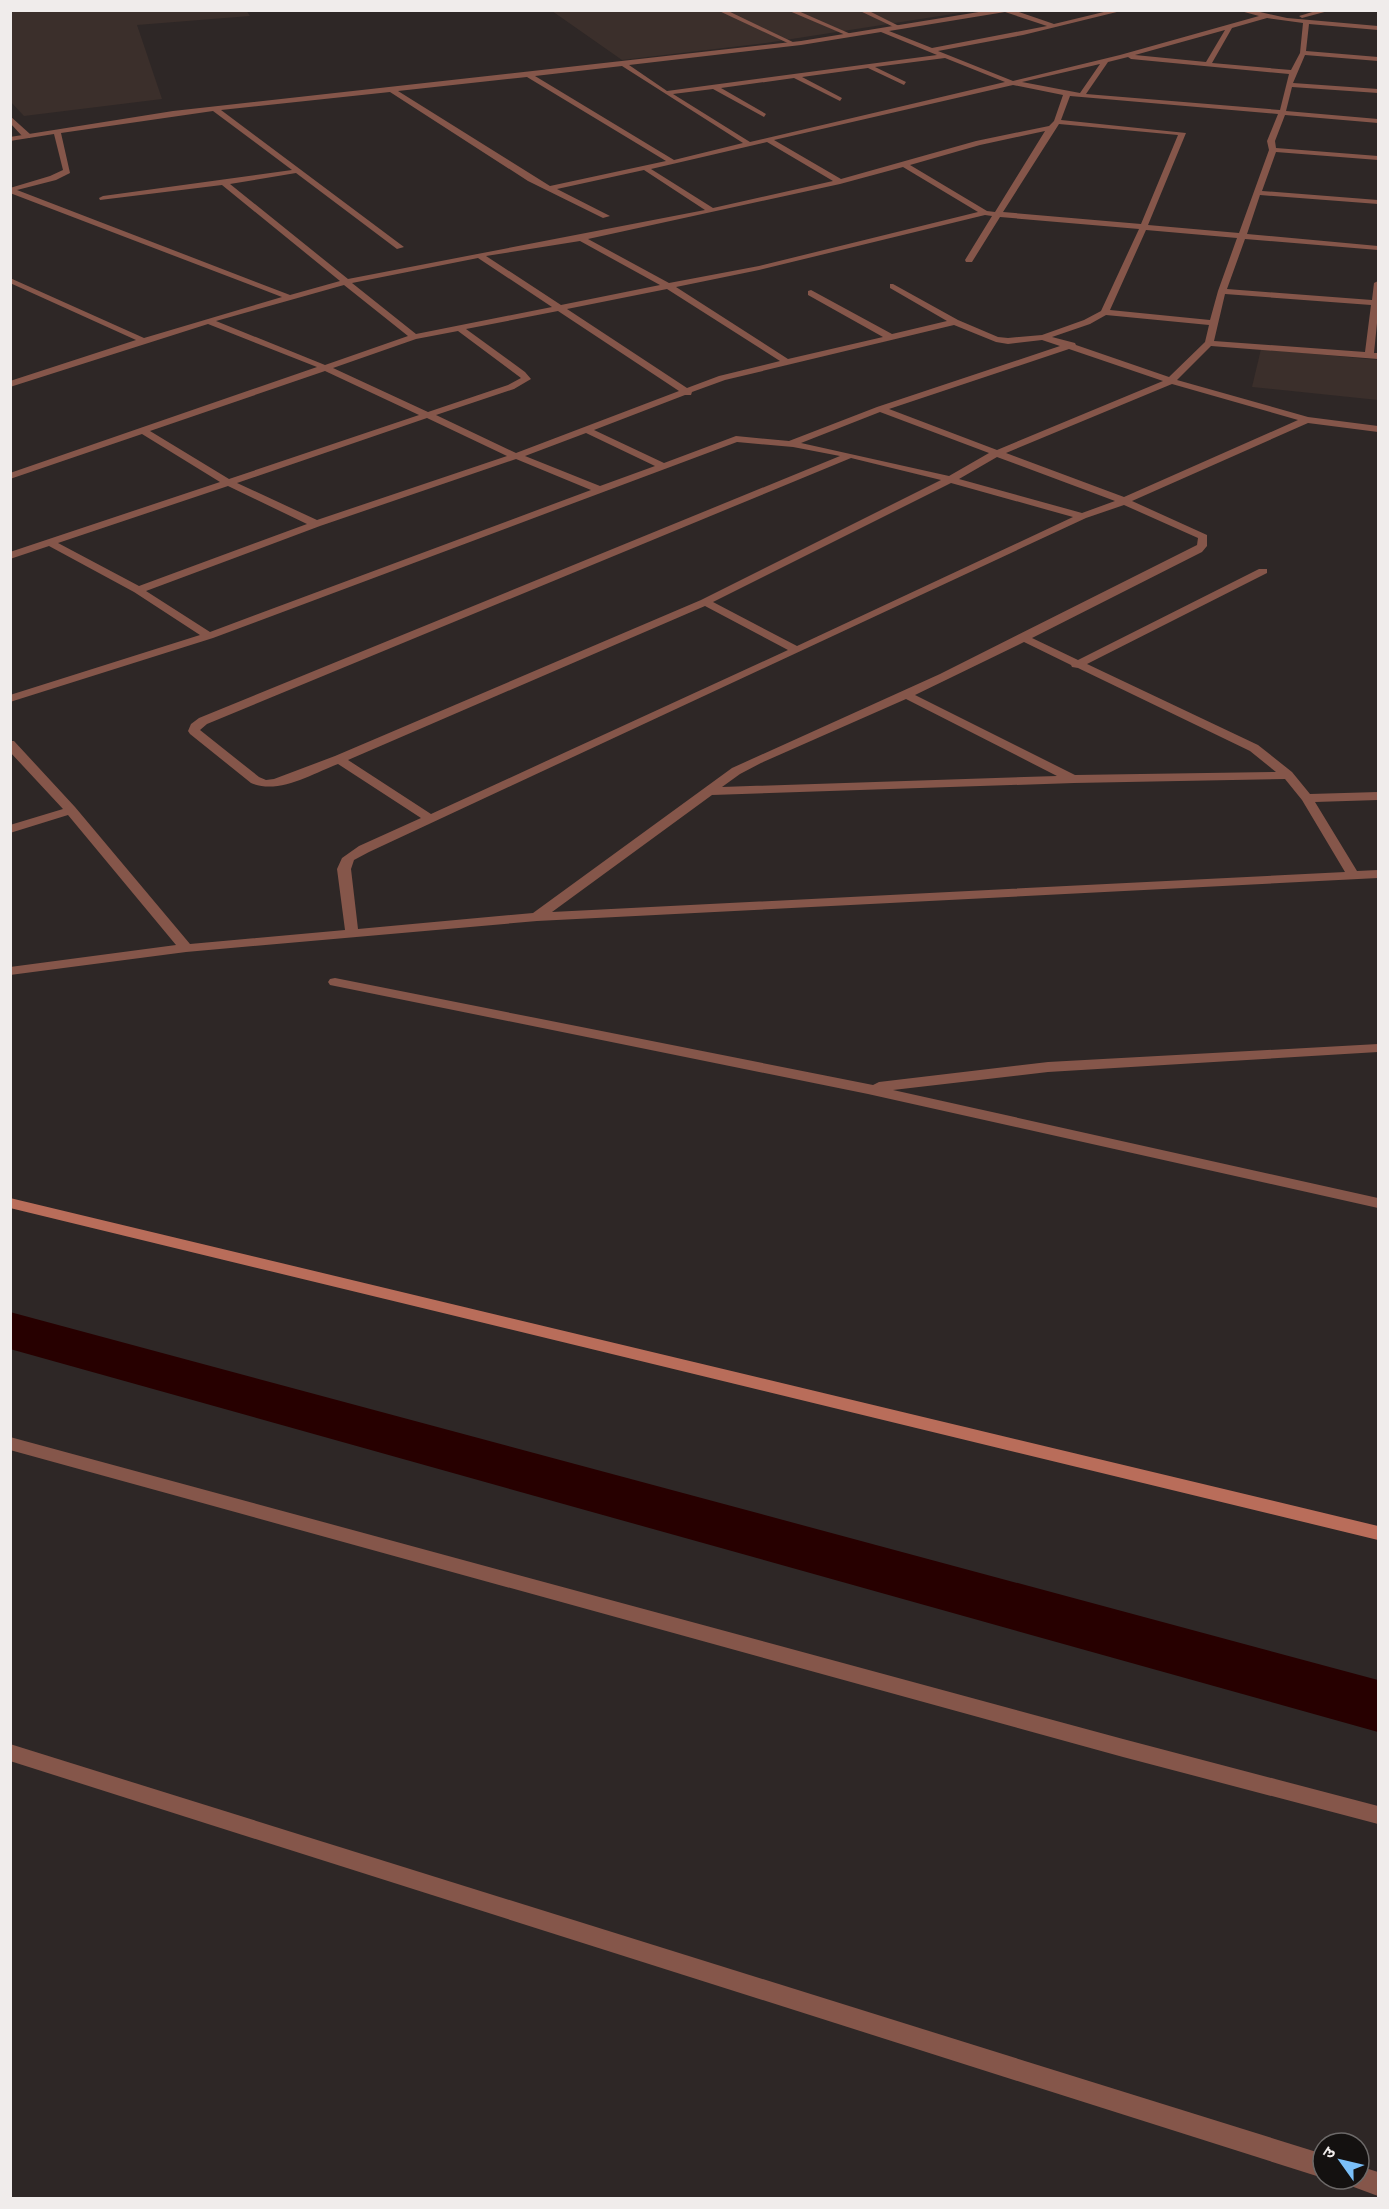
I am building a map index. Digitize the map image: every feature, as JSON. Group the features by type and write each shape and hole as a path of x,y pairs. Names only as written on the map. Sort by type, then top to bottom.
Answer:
{"street":[{"path":"720,10 794,44"},
{"path":"790,10 850,36"},
{"path":"861,10 900,28"},
{"path":"10,139 173,113 393,91 794,44 1005,10 1055,26"},
{"path":"931,50 1055,26 1122,10"},
{"path":"1240,10 1287,20 1378,28"},
{"path":"1287,20 1329,10"},
{"path":"549,188 673,162 1122,57 1266,16"},
{"path":"850,455 203,721 195,727 194,731 255,780 264,784 276,783 339,759 705,602 951,479 995,454 1171,381 1209,343 1222,291 1274,150 1271,141 1282,114 1293,72 1303,53 1306,22"},
{"path":"1208,64 1230,26"},
{"path":"883,31 1010,82 1067,94 1378,122"},
{"path":"1303,53 1378,59"},
{"path":"666,93 944,56"},
{"path":"1122,57 1293,72"},
{"path":"1081,96 1106,60"},
{"path":"624,64 749,144"},
{"path":"870,67 904,82"},
{"path":"528,75 673,162"},
{"path":"795,76 840,99"},
{"path":"1290,85 1378,91"},
{"path":"713,86 764,116"},
{"path":"393,91 531,179 606,216"},
{"path":"969,260 1054,125 1067,94"},
{"path":"215,109 400,247"},
{"path":"10,118 27,136"},
{"path":"10,384 208,321 345,282 712,211 840,182 968,146 1054,125 1182,133 1105,312 1088,322 1043,337 1018,341 996,339 955,322 893,286"},
{"path":"10,190 53,178 67,171 57,131"},
{"path":"767,139 840,182"},
{"path":"1274,150 1378,158"},
{"path":"905,165 985,213"},
{"path":"645,168 712,211"},
{"path":"103,198 224,183 297,171"},
{"path":"224,183 414,337"},
{"path":"10,190 288,297"},
{"path":"1259,193 1378,202"},
{"path":"10,476 414,337 759,268 985,213 1378,248"},
{"path":"581,238 668,286 788,363"},
{"path":"479,255 688,393"},
{"path":"10,280 144,341"},
{"path":"1209,343 1373,356 1378,283"},
{"path":"1222,291 1377,303"},
{"path":"811,293 892,338"},
{"path":"1105,312 1215,323"},
{"path":"208,321 326,368 516,456 600,490"},
{"path":"138,590 316,524 516,456 737,374 955,322"},
{"path":"10,556 425,414 512,387 526,379 458,327"},
{"path":"1043,337 1072,345 1171,381 1307,420 1378,429"},
{"path":"789,444 880,409 1072,345"},
{"path":"537,917 736,771 770,753 905,694 1023,638 1202,546 1203,537 1124,501 880,409"},
{"path":"352,933 344,869 348,858 364,849 1082,516 1124,501 1307,420"},
{"path":"142,429 226,481 316,524"},
{"path":"587,430 663,466"},
{"path":"10,699 209,636 736,439 789,444 850,455 951,479 1082,516"},
{"path":"50,543 138,590 209,636"},
{"path":"1077,665 1263,571"},
{"path":"705,602 797,650"},
{"path":"1023,638 1254,748 1288,775 1308,798 1353,875"},
{"path":"905,694 1074,779"},
{"path":"10,744 71,810 186,948"},
{"path":"339,759 429,818"},
{"path":"709,791 1074,779 1288,775"},
{"path":"1308,798 1378,796"},
{"path":"10,829 71,810"},
{"path":"10,971 186,948 537,917 1378,874"},
{"path":"335,982 868,1089 1378,1203"},
{"path":"868,1089 1048,1066 1378,1048"},
{"path":"10,1203 1378,1533"},
{"path":"10,1443 1123,1748 1378,1815"},
{"path":"10,1752 1311,2162"}],"shaded area":[{"path":"246,10 250,16 137,25 162,99 24,116 11,102 11,11"},
{"path":"552,11 972,11 766,43 622,60"},
{"path":"1261,349 1378,360 1378,400 1252,387"}],"waterway":[{"path":"10,1330 1378,1706"}]}
